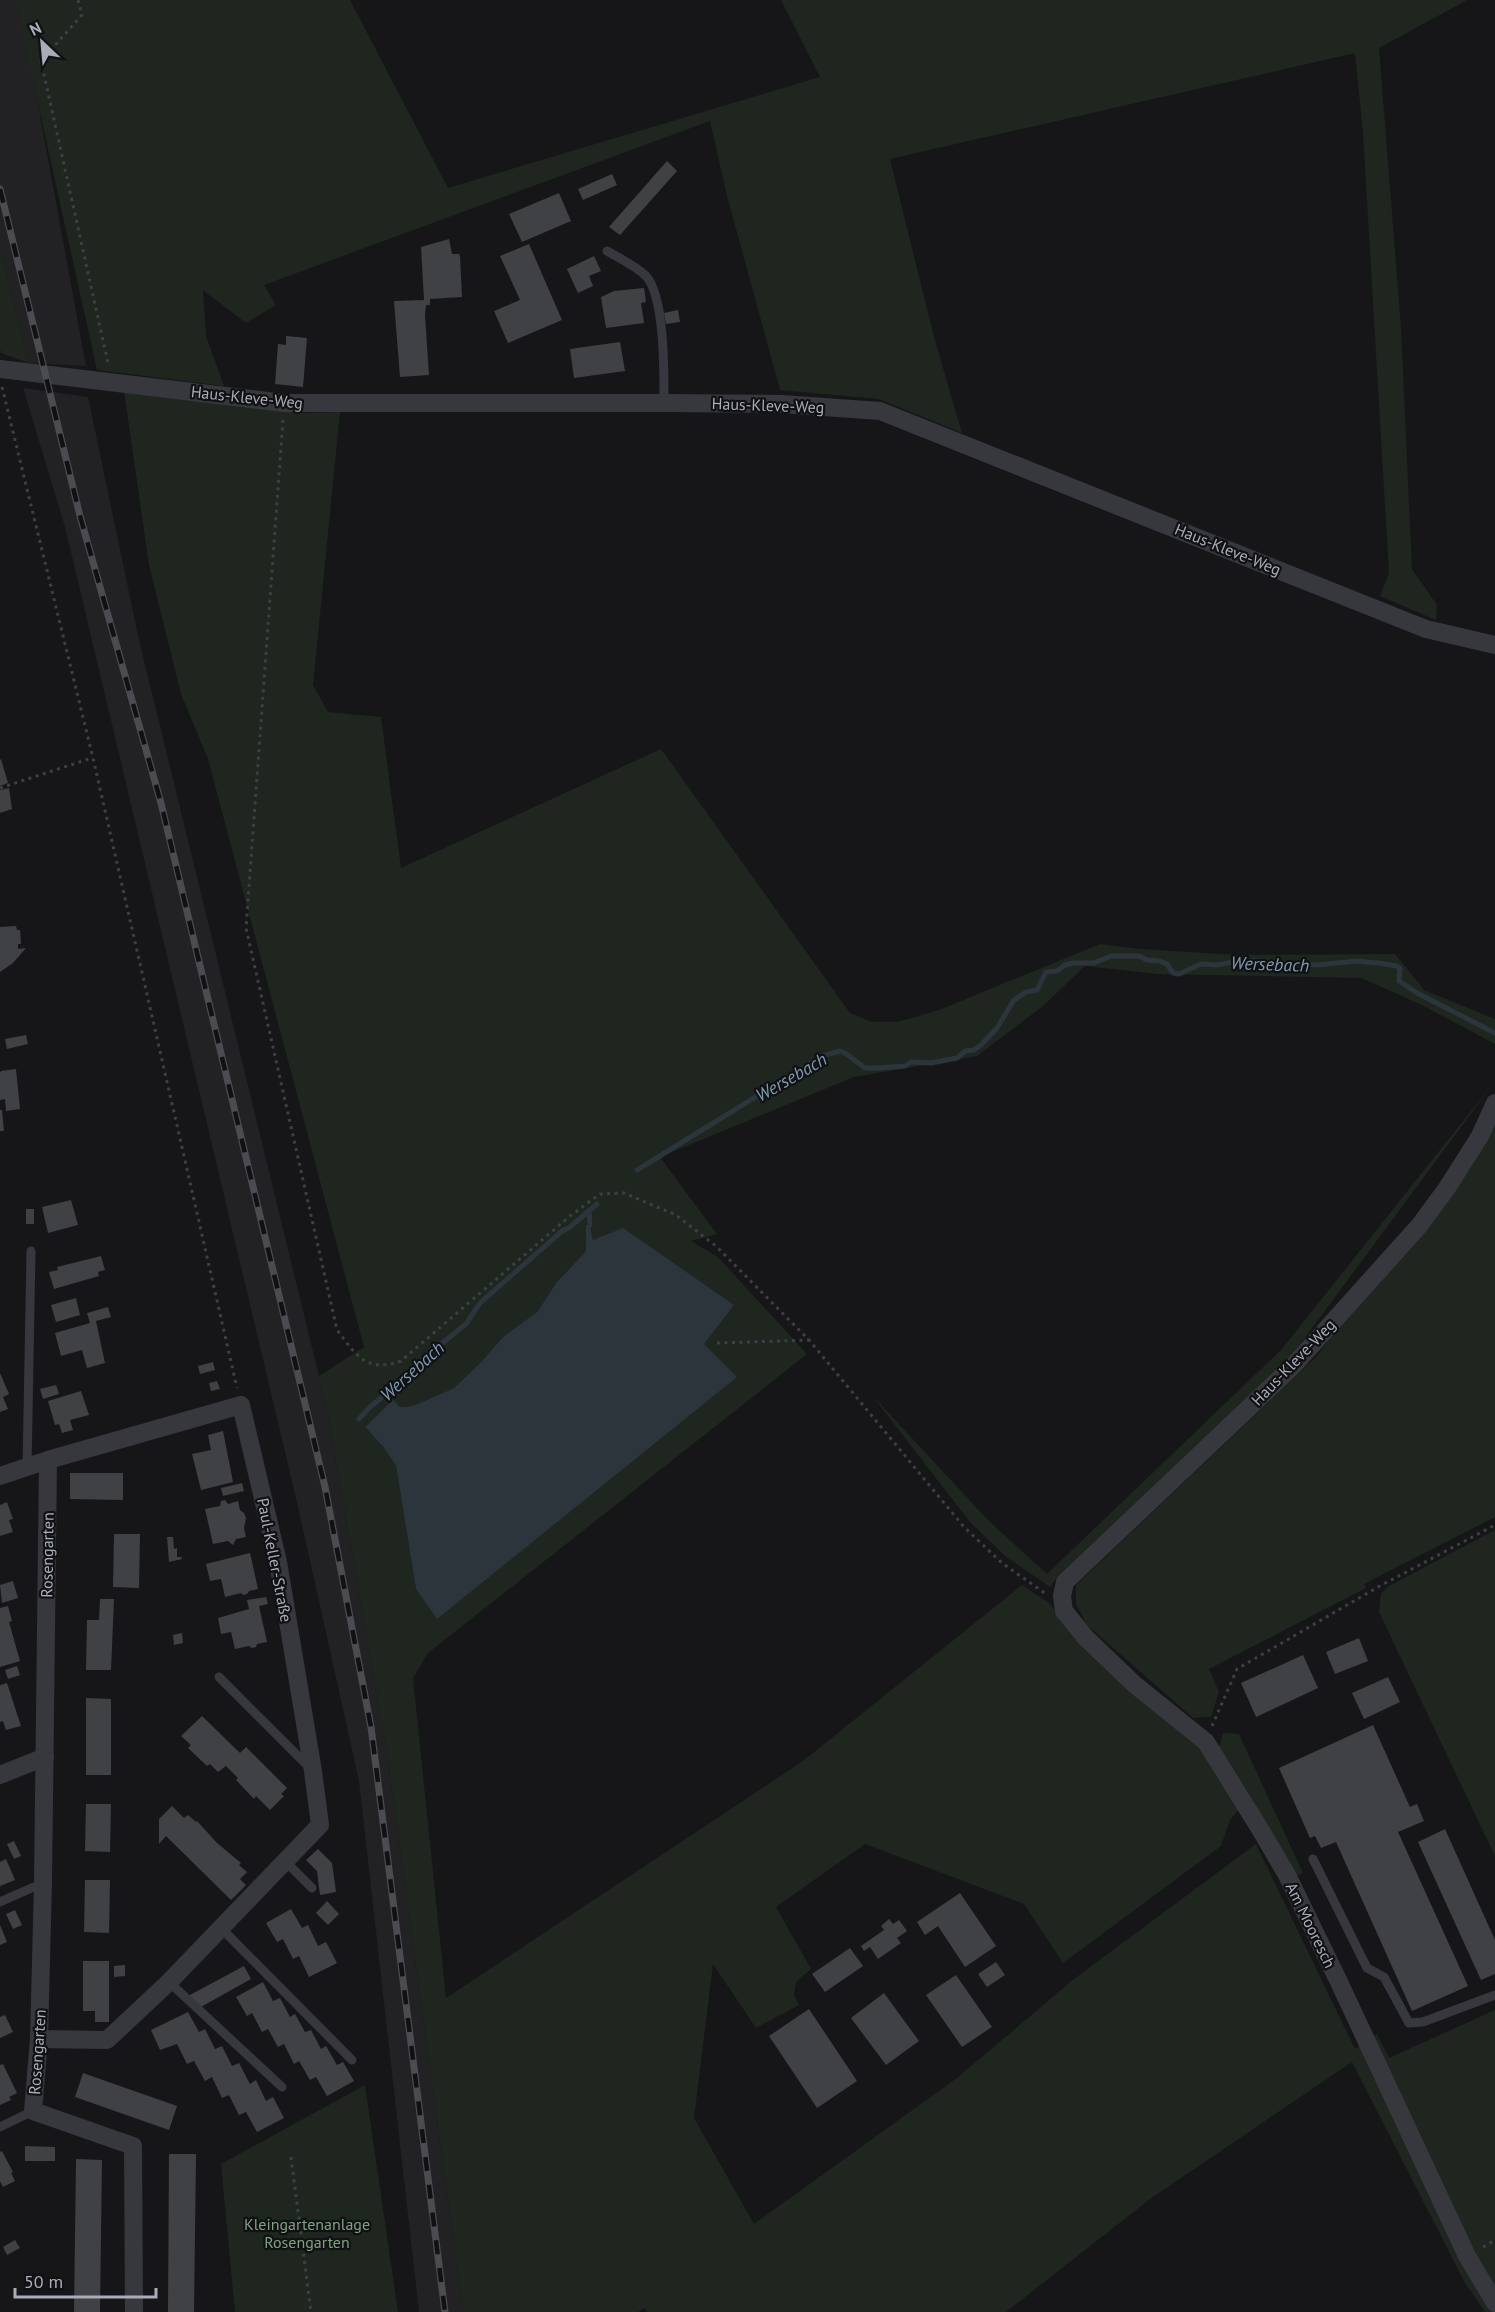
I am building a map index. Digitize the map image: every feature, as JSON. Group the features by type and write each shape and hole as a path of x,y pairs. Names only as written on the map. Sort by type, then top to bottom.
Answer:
{"street":[{"name":"Haus-Kleve-Weg","path":"0,369 284,403 782,404 880,411 1426,629 1495,645"},
{"name":"Haus-Kleve-Weg","path":"1062,1596 1065,1582 1294,1365 1419,1226 1447,1188 1480,1136 1495,1103"},
{"path":"0,1476 241,1405"},
{"name":"Paul-Keller-Straße","path":"39,2039 107,2040 169,1982 320,1825 278,1562 241,1405"},
{"name":"Rosengarten","path":"48,1460 43,1883 39,2039 33,2111 133,2146 134,2312"},
{"name":"Am Mooresch","path":"1062,1596 1064,1611 1086,1638 1134,1684 1206,1742 1287,1875 1467,2256 1495,2303"},
{"path":"0,1775 45,1757"}],"lane":[{"path":"607,251 646,276 653,291 661,322 664,403"},
{"path":"27,1468 31,1251"},
{"path":"219,1677 313,1771"},
{"path":"1313,1859 1367,1968 1384,1977 1409,2023 1423,2022 1495,1995"},
{"path":"286,1862 312,1888"},
{"path":"0,1902 43,1883"},
{"path":"221,1928 352,2060"},
{"path":"169,1982 282,2088"},
{"path":"0,2127 33,2111"}],"path":[{"path":"78,0 82,15 41,61 112,382"},
{"path":"0,380 93,758 241,1405"},
{"path":"284,403 246,928 338,1330 360,1359 385,1366 401,1361 577,1211 600,1194 624,1192 676,1215 716,1246 809,1340 964,1527 1002,1563 1030,1584 1050,1597 1062,1596"},
{"path":"0,788 93,758"},
{"path":"717,1343 809,1340"},
{"path":"1206,1742 1237,1669 1378,1587 1495,1525"},
{"path":"291,2157 311,2312"}],"shaded area":[{"path":"0,0 15,0 28,50 86,366 29,363 0,246"},
{"path":"23,388 88,397 139,640 319,1376 332,1438 388,1761 463,2312 419,2312 359,1781 296,1498 65,527"},
{"path":"586,1225 590,1225 593,1240 623,1228 734,1305 704,1344 737,1377 437,1619 416,1589 396,1466 384,1448 365,1427 393,1400 400,1407 413,1406 454,1388 503,1337 538,1311 556,1283 586,1251"}],"green space":[{"path":"15,0 350,0 448,188 820,77 781,0 1467,0 1379,48 1401,327 1412,569 1437,605 1436,620 1380,596 1389,573 1363,133 1355,53 890,159 934,337 962,433 879,399 780,390 727,196 710,121 264,285 276,305 246,323 203,290 206,336 224,386 97,370"},
{"path":"0,246 29,363 1,353 0,349"},
{"path":"124,391 306,413 340,412 313,685 328,712 381,717 401,868 661,749 850,1013 872,1022 898,1022 939,1010 1100,944 1140,949 1238,955 1395,954 1424,990 1495,1019 1495,1044 1420,1004 1361,978 1158,974 1085,966 1043,1006 977,1056 854,1077 660,1157 717,1234 691,1241 718,1257 807,1354 428,1653 413,1678 446,1998 803,1761 1022,1585 1049,1603 1081,1640 1196,1741 1240,1808 1230,1820 1221,1846 1063,1963 1024,1904 865,1844 776,1907 811,1969 796,1982 794,1995 799,2005 756,2028 713,1964 694,2118 754,2224 957,2078 1074,1979 1256,1844 1355,2049 1377,2034 1389,2058 1495,2010 1495,2312 1485,2312 1465,2283 1352,2062 1150,2199 1006,2312 647,2312 645,2308 638,2312 463,2312 388,1761 332,1438 319,1376 364,1347 208,759 181,694 149,565","holes":["590,1225 593,1240 737,1377 416,1589 396,1466 384,1448 365,1427 400,1407 413,1406 454,1388 503,1337 538,1311 556,1283 586,1251"]},
{"path":"1495,1081 1290,1358 1058,1576 1050,1587 1005,1556 970,1522 871,1394 988,1520 1047,1574 1281,1350"},
{"path":"1495,1113 1495,1517 1364,1584 1366,1588 1209,1669 1219,1692 1211,1717 1193,1718 1087,1625 1076,1604 1076,1585 1317,1356"},
{"path":"1495,1530 1495,1856 1379,1612 1381,1594 1389,1586"},
{"path":"1223,1733 1239,1734 1303,1873 1294,1877 1259,1810 1219,1747"},
{"name":"Kleingartenanlage Rosengarten","path":"365,2085 398,2312 235,2312 221,2164"}],"building":[{"path":"667,161 677,171 620,235 609,227"},
{"path":"612,174 617,185 583,200 578,189"},
{"path":"559,193 571,221 522,242 509,214"},
{"path":"449,239 452,254 460,256 462,297 430,299 430,305 426,305 425,315 429,375 400,377 394,301 424,300 421,247"},
{"path":"529,244 562,320 508,343 494,311 520,300 500,256"},
{"path":"594,256 601,271 589,276 593,286 578,293 567,269"},
{"path":"644,288 646,302 641,303 644,323 606,328 601,297 614,291"},
{"path":"678,310 680,322 666,324 664,313"},
{"path":"286,336 307,338 303,387 275,384 278,344 286,345"},
{"path":"620,342 625,371 574,378 570,349"},
{"path":"0,760 8,783 0,786"},
{"path":"9,788 12,809 0,813 0,790"},
{"path":"16,926 17,930 20,930 21,944 18,944 18,949 26,948 13,963 0,972 0,927"},
{"path":"26,1035 28,1044 7,1049 5,1039"},
{"path":"16,1069 20,1109 6,1111 5,1099 0,1100 0,1073"},
{"path":"0,1110 2,1110 4,1131 0,1131"},
{"path":"71,1200 78,1225 48,1233 42,1207"},
{"path":"26,1209 34,1209 34,1224 26,1224"},
{"path":"101,1256 105,1270 98,1272 99,1276 54,1289 49,1272 58,1270 57,1267"},
{"path":"76,1298 80,1315 56,1322 51,1305"},
{"path":"108,1307 111,1317 96,1321 105,1363 87,1368 82,1350 61,1356 55,1333 90,1323 87,1313"},
{"path":"213,1362 215,1370 200,1374 198,1366"},
{"path":"0,1373 9,1394 3,1397 8,1409 0,1412"},
{"path":"217,1381 220,1389 211,1391 209,1383"},
{"path":"56,1385 59,1394 43,1399 40,1389"},
{"path":"81,1391 89,1415 70,1420 73,1430 62,1433 59,1424 55,1425 48,1401"},
{"path":"223,1431 233,1482 201,1490 192,1454 211,1450 208,1435"},
{"path":"70,1473 123,1473 123,1500 70,1499"},
{"path":"242,1483 244,1491 223,1496 221,1488"},
{"path":"225,1500 228,1504 238,1501 240,1510 246,1518 244,1528 246,1537 236,1539 233,1545 228,1541 213,1544 205,1509 220,1506 221,1501"},
{"path":"7,1502 13,1519 9,1520 13,1532 0,1536 0,1505"},
{"path":"114,1534 140,1534 139,1588 113,1587"},
{"path":"167,1537 173,1537 177,1557 182,1559 169,1562"},
{"path":"250,1553 258,1589 243,1595 241,1593 225,1597 221,1579 210,1581 206,1564"},
{"path":"13,1581 18,1598 2,1603 0,1585"},
{"path":"266,1597 268,1604 259,1606 267,1642 257,1644 252,1648 249,1646 235,1649 231,1632 221,1634 218,1618 249,1609 247,1600"},
{"path":"100,1599 114,1599 111,1670 86,1670 87,1620 99,1620"},
{"path":"8,1606 12,1621 9,1622 20,1661 0,1667 0,1608"},
{"path":"182,1633 183,1643 174,1645 173,1635"},
{"path":"1359,1638 1368,1661 1335,1674 1326,1652"},
{"path":"1303,1655 1318,1688 1256,1717 1241,1683"},
{"path":"17,1666 20,1675 8,1679 5,1670"},
{"path":"1388,1677 1400,1702 1364,1719 1352,1693"},
{"path":"7,1683 21,1726 6,1730 3,1721 0,1722 0,1685"},
{"path":"86,1698 111,1699 111,1775 86,1775"},
{"path":"202,1716 240,1753 246,1747 287,1788 281,1794 284,1796 270,1810 256,1796 254,1799 226,1766 218,1772 210,1764 207,1766 188,1748 191,1745 181,1736"},
{"path":"1373,1725 1410,1807 1417,1804 1424,1821 1398,1832 1468,1986 1412,2011 1336,1842 1321,1848 1315,1836 1310,1838 1279,1768"},
{"path":"86,1804 111,1804 110,1852 85,1851"},
{"path":"172,1806 184,1818 188,1815 197,1821 217,1843 241,1863 239,1865 247,1872 240,1879 246,1885 231,1900 166,1836 159,1844 159,1819"},
{"path":"1445,1829 1495,1940 1495,1974 1481,1980 1418,1842"},
{"path":"14,1841 21,1856 14,1859 7,1844"},
{"path":"318,1849 332,1863 336,1892 320,1895 317,1871 306,1860"},
{"path":"6,1859 15,1880 0,1886 0,1862"},
{"path":"85,1880 110,1880 109,1933 84,1932"},
{"path":"960,1893 996,1946 965,1967 938,1926 925,1935 917,1922"},
{"path":"327,1901 339,1914 328,1925 316,1913"},
{"path":"291,1909 302,1928 308,1925 318,1946 326,1942 337,1963 309,1977 299,1956 293,1959 283,1939 277,1942 266,1923"},
{"path":"15,1910 22,1925 13,1929 6,1914"},
{"path":"889,1919 893,1924 899,1920 907,1931 897,1938 901,1943 878,1959 870,1947 864,1951 861,1946 884,1930 881,1926"},
{"path":"0,1925 7,1942 0,1945"},
{"path":"850,1948 863,1966 825,1992 812,1974"},
{"path":"83,1961 109,1961 109,2022 95,2022 95,2011 83,2011"},
{"path":"996,1962 1005,1975 987,1987 978,1974"},
{"path":"125,1965 125,1976 114,1977 114,1966"},
{"path":"244,1966 251,1979 199,2008 188,1996"},
{"path":"956,1975 992,2027 962,2047 926,1995"},
{"path":"263,1982 273,2001 280,1998 290,2017 295,2014 305,2032 311,2030 321,2049 326,2046 337,2065 343,2062 354,2081 327,2096 316,2077 310,2080 299,2061 294,2064 284,2044 278,2047 268,2029 262,2032 252,2013 247,2016 236,1997"},
{"path":"884,1993 919,2041 886,2065 851,2018"},
{"path":"809,2009 857,2081 817,2108 769,2036"},
{"path":"188,2012 199,2032 205,2029 215,2049 222,2046 232,2066 239,2063 250,2084 256,2080 266,2101 273,2097 284,2118 257,2132 246,2112 239,2115 229,2095 222,2098 212,2077 205,2081 194,2061 187,2064 177,2044 160,2050 151,2030"},
{"path":"5,2015 13,2032 0,2038 0,2017"},
{"path":"3,2064 17,2093 9,2097 11,2100 0,2105 0,2065"},
{"path":"83,2073 177,2106 169,2130 75,2097"},
{"path":"25,2146 55,2147 55,2161 25,2161"},
{"path":"2,2151 15,2181 3,2187 0,2181 0,2152"},
{"path":"169,2154 196,2154 194,2312 168,2312"},
{"path":"76,2159 102,2160 100,2312 74,2312"},
{"path":"15,2240 20,2248 7,2255 3,2247"}],"waterway":[{"name":"Wersebach","path":"637,1170 822,1056 840,1051 865,1068 905,1066 911,1062 931,1063 957,1058 965,1051 974,1050 981,1045 997,1028 1014,1000 1026,992 1037,990 1046,972 1057,971 1065,965 1074,963 1094,963 1111,956 1139,956 1147,960 1160,961 1167,964 1173,973 1179,974 1201,964 1217,965 1243,960 1317,965 1356,961 1397,966 1400,969 1399,981 1417,993 1495,1033"},
{"name":"Wersebach","path":"359,1419 414,1370 419,1362 466,1324 480,1303 561,1232 597,1204"},
{"path":"589,1211 590,1225"}],"railway":[{"path":"0,189 80,516 161,803 325,1487 371,1727 445,2312"}]}
